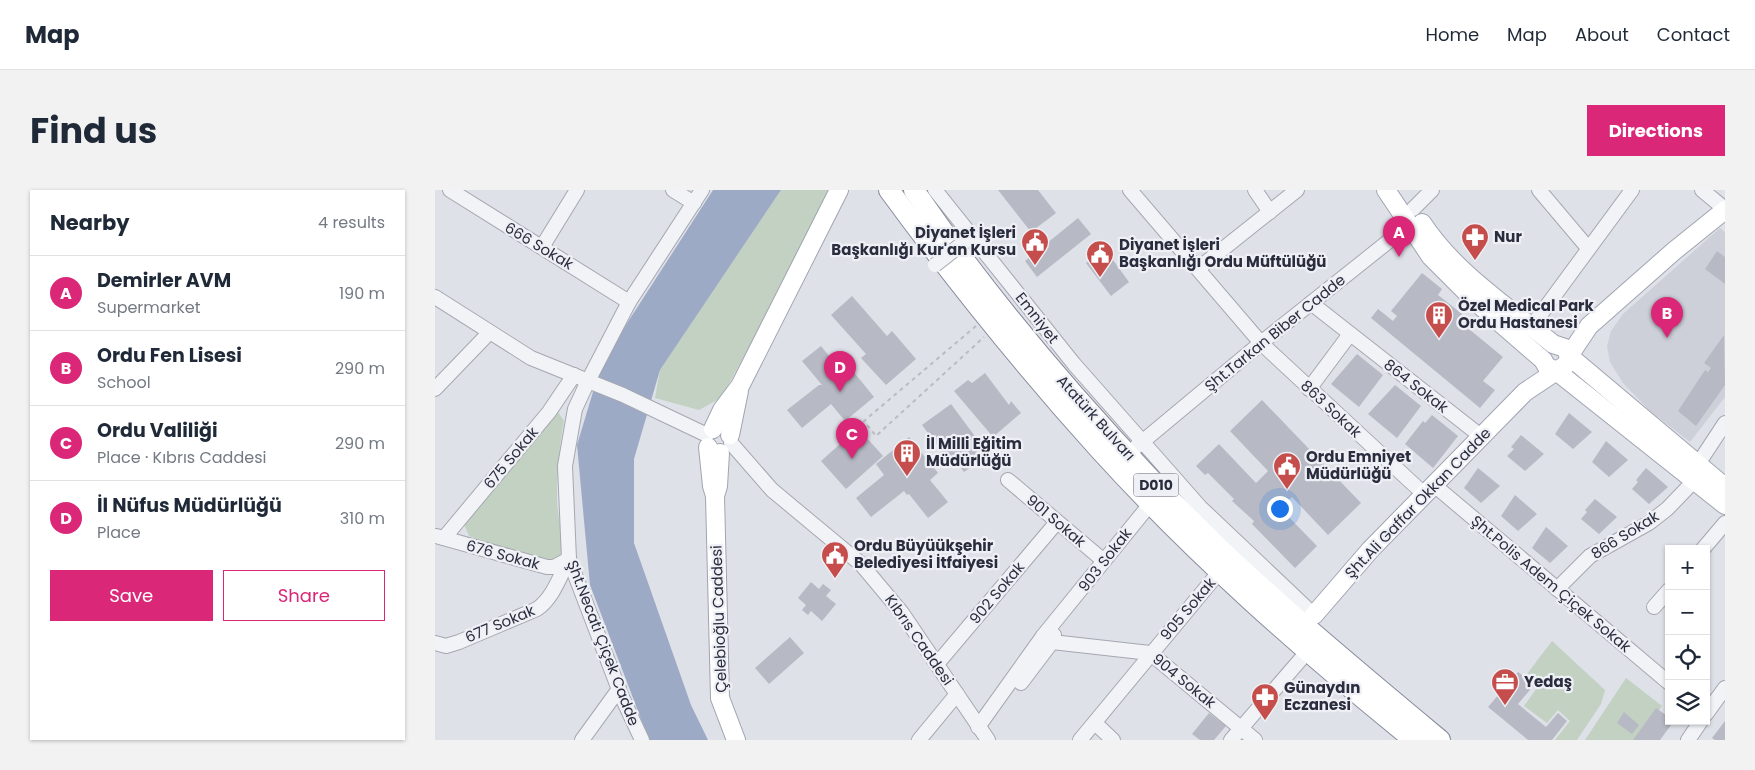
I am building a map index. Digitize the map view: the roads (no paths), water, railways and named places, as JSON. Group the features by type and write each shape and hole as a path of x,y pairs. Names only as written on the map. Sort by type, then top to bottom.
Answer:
{"highway":[{"name":"Atatürk Bulvarı","path":"889,190 944,272 991,322 1099,448 1151,504 1307,652 1414,740"},
{"name":"Atatürk Bulvarı","path":"914,190 941,230 1057,375 1135,448 1251,577 1440,740"}],"main road":[{"path":"1386,190 1468,275 1553,344 1565,348 1569,356 1725,487"},
{"path":"1400,190 1431,257 1476,302 1549,365 1725,505"},
{"path":"719,442 722,410 740,386 840,191"},
{"name":"Şht.Ali Gaffar Okkan Cadde","path":"1549,365 1544,351 1553,344 1589,326 1725,209"},
{"name":"Şht.Ali Gaffar Okkan Cadde","path":"1314,615 1371,549 1482,437 1549,365 1567,364 1569,356 1589,326"},
{"name":"Çelebioğlu Caddesi","path":"719,442 711,486 715,496 720,698 736,740"}],"street":[{"name":"666 Sokak","path":"450,190 629,302"},
{"path":"542,247 577,190"},
{"path":"673,190 694,203"},
{"name":"Şht.Necati Çiçek Cadde","path":"642,740 619,689 569,559 565,466 575,409 588,380 629,302 702,190"},
{"name":"863 Sokak","path":"1130,190 1199,268 1261,343 1309,389 1429,490"},
{"path":"1255,190 1270,212"},
{"path":"1199,268 1297,190"},
{"name":"Şht.Tarkan Biber Cadde","path":"1135,448 1311,303 1411,217 1432,190"},
{"path":"1539,190 1588,248"},
{"path":"1532,326 1632,190"},
{"path":"1703,190 1725,209"},
{"name":"Emniyet","path":"941,192 959,219 1074,364 1135,448 1314,615"},
{"path":"941,230 959,219"},
{"path":"944,272 968,239"},
{"path":"435,297 531,358 588,380 719,442"},
{"name":"864 Sokak","path":"1311,303 1482,437"},
{"path":"435,389 489,333"},
{"path":"1309,389 1350,334"},
{"name":"675 Sokak","path":"439,537 549,412 574,375"},
{"path":"1697,464 1725,423"},
{"name":"Kıbrıs Caddesi","path":"719,442 772,490 861,564 902,612 983,734"},
{"name":"901 Sokak","path":"1008,480 1104,561"},
{"name":"866 Sokak","path":"1557,589 1590,556 1649,523 1667,509 1694,481"},
{"name":"Şht.Polis Adem Çiçek Sokak","path":"1429,490 1557,589 1665,680"},
{"name":"903 Sokak","path":"983,734 1048,639 1059,617 1151,504"},
{"name":"902 Sokak","path":"937,664 1057,522"},
{"path":"1706,545 1725,522"},
{"name":"676 Sokak","path":"439,537 547,567 554,567 569,559"},
{"name":"677 Sokak","path":"435,643 446,646 459,642 537,609 545,603 569,559"},
{"name":"905 Sokak","path":"1080,740 1150,653 1220,571"},
{"path":"1655,607 1665,595"},
{"name":"904 Sokak","path":"1048,639 1150,653 1255,740"},
{"path":"1231,740 1307,652"},
{"path":"582,740 619,689"},
{"path":"919,740 957,694"},
{"path":"1710,709 1723,694"},
{"path":"1095,723 1113,740"},
{"path":"1688,740 1698,725"}],"water":[{"path":"713,190 781,190 660,370 634,459 634,543 691,705 708,740 649,740 590,585 577,445 602,362"}],"place":[{"name":"Demirler AVM","path":"1399,257"},
{"name":"Nur","path":"1475,261"},
{"name":"Diyanet İşleri Başkanlığı Kur'an Kursu","path":"1035,266"},
{"name":"Diyanet İşleri Başkanlığı Ordu Müftülüğü","path":"1100,278"},
{"name":"Ordu Fen Lisesi","path":"1667,338"},
{"name":"Özel Medical Park Ordu Hastanesi","path":"1439,339"},
{"name":"İl Nüfus Müdürlüğü","path":"840,392"},
{"name":"Ordu Valiliği","path":"852,459"},
{"name":"İl Milli Eğitim Müdürlüğü","path":"907,477"},
{"name":"Ordu Emniyet Müdürlüğü","path":"1287,490"},
{"name":"Ordu Büyüükşehir Belediyesi İtfaiyesi","path":"835,579"},
{"name":"Yedaş","path":"1505,706"},
{"name":"Günaydın Eczanesi","path":"1265,721"}]}
